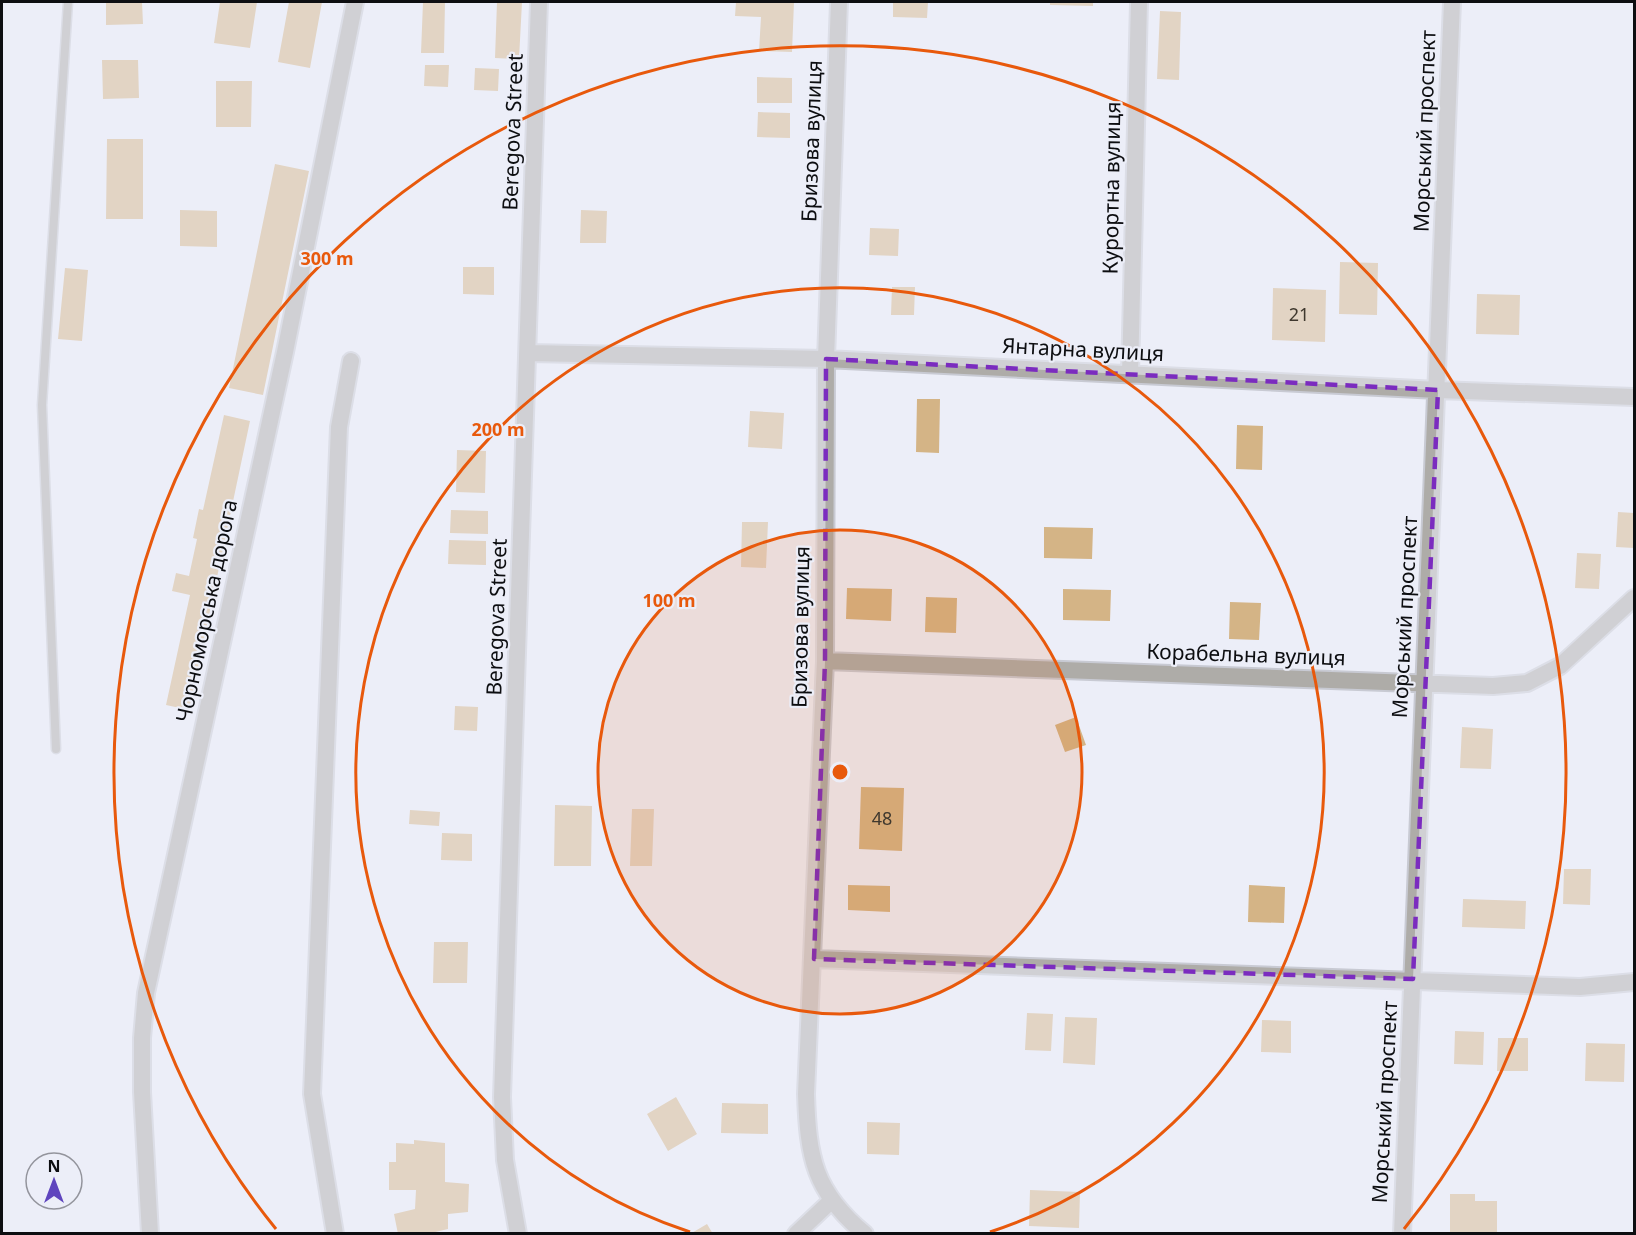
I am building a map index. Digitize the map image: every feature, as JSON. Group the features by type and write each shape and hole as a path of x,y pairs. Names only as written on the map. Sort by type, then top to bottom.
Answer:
{"street":[{"name":"Чорноморська дорога","path":"150,1233 142,1092 142,1038 146,993 285,352 355,2"},
{"name":"Beregova Street","path":"518,1233 505,1160 502,1097 529,353 539,2"},
{"name":"Бризова вулиця","path":"839,2 826,359 825,661 814,959 806,1094 807,1134 815,1170 831,1201 865,1233"},
{"name":"Курортна вулиця","path":"1130,375 1139,2"},
{"name":"Морський проспект","path":"1402,1233 1452,2"},
{"name":"Янтарна вулиця","path":"529,353 826,359 1438,390 1635,397"},
{"path":"335,1233 312,1094 339,428 351,361"},
{"name":"Корабельна вулиця","path":"825,661 1493,686 1527,683 1560,666 1635,598"},
{"path":"814,959 1413,979 1580,987 1635,982"},
{"path":"796,1233 831,1201"}],"lane":[{"path":"56,749 42,405 68,2"}],"highlighted area":[{"path":"826,359 1438,390 1413,979 814,959 825,661"}],"building":[{"path":"106,2 142,2 143,24 106,25"},
{"path":"220,2 257,2 250,48 214,43"},
{"path":"289,2 322,2 310,68 278,62"},
{"path":"423,2 445,2 444,53 421,53"},
{"path":"497,2 522,2 519,59 495,58"},
{"path":"736,2 794,2 792,52 759,51 761,17 735,16"},
{"path":"893,2 928,2 927,18 893,17"},
{"path":"1050,2 1093,2 1093,6 1050,5"},
{"path":"1160,11 1181,12 1179,80 1157,79"},
{"path":"102,60 138,60 139,98 103,99"},
{"path":"425,65 449,65 448,87 424,86"},
{"path":"475,68 499,69 498,91 474,90"},
{"path":"757,77 792,78 792,103 757,103"},
{"path":"216,81 252,81 251,127 216,127"},
{"path":"758,112 790,113 790,138 757,137"},
{"path":"107,139 143,139 143,219 106,219"},
{"path":"275,164 309,171 263,395 229,388"},
{"path":"180,210 217,211 217,247 180,246"},
{"path":"581,210 607,211 606,243 580,243"},
{"path":"870,228 899,229 898,256 869,255"},
{"path":"1340,262 1378,263 1377,315 1339,314"},
{"path":"463,267 494,267 494,295 463,294"},
{"path":"65,268 88,270 82,341 58,339"},
{"path":"892,287 915,287 914,315 891,315"},
{"path":"1273,288 1326,290 1325,342 1272,340"},
{"path":"1477,294 1520,295 1519,335 1476,334"},
{"path":"917,399 940,399 939,453 916,452"},
{"path":"750,411 784,413 782,449 748,447"},
{"path":"224,415 250,421 189,710 166,705 190,595 172,591 176,573 189,576 197,539 193,538 199,509 203,510"},
{"path":"1237,425 1263,426 1262,470 1236,469"},
{"path":"457,450 486,451 485,493 456,492"},
{"path":"451,510 488,511 488,534 450,533"},
{"path":"1618,512 1634,513 1634,548 1616,547"},
{"path":"742,522 768,522 766,568 741,567"},
{"path":"1044,527 1093,528 1092,559 1044,558"},
{"path":"449,540 486,541 486,565 448,564"},
{"path":"1577,553 1601,554 1599,589 1575,588"},
{"path":"847,588 892,589 891,621 846,619"},
{"path":"1063,589 1111,590 1110,621 1063,620"},
{"path":"926,597 957,598 956,633 925,632"},
{"path":"1230,602 1261,603 1259,640 1229,639"},
{"path":"455,706 478,707 477,731 454,730"},
{"path":"1076,717 1086,745 1065,752 1055,725"},
{"path":"1462,727 1493,729 1491,769 1460,768"},
{"path":"861,787 904,788 902,851 859,849"},
{"path":"555,805 592,806 591,866 554,866"},
{"path":"632,809 654,809 652,866 630,866"},
{"path":"410,810 440,812 439,826 409,824"},
{"path":"442,833 472,834 472,861 441,860"},
{"path":"1564,869 1591,869 1590,905 1563,904"},
{"path":"848,885 890,886 890,912 848,910"},
{"path":"1249,885 1285,887 1284,923 1248,922"},
{"path":"1463,899 1526,901 1525,929 1462,927"},
{"path":"434,942 468,942 467,983 433,983"},
{"path":"1027,1013 1053,1014 1051,1051 1025,1050"},
{"path":"1065,1017 1097,1018 1095,1065 1063,1063"},
{"path":"1262,1020 1291,1021 1291,1053 1261,1052"},
{"path":"1455,1031 1484,1032 1483,1065 1454,1064"},
{"path":"1498,1038 1528,1038 1528,1071 1497,1071"},
{"path":"1586,1043 1625,1044 1624,1082 1585,1081"},
{"path":"676,1097 697,1134 668,1151 647,1114"},
{"path":"722,1103 768,1104 768,1134 721,1133"},
{"path":"867,1122 900,1123 899,1155 867,1154"},
{"path":"414,1140 445,1143 445,1182 469,1184 468,1212 448,1214 448,1229 427,1234 398,1234 394,1214 415,1209 416,1190 389,1190 389,1162 396,1162 396,1143 414,1144"},
{"path":"1030,1190 1080,1192 1079,1228 1029,1226"},
{"path":"1450,1194 1475,1194 1475,1201 1497,1201 1497,1232 1450,1232"},
{"path":"707,1224 713,1234 690,1234"}]}
